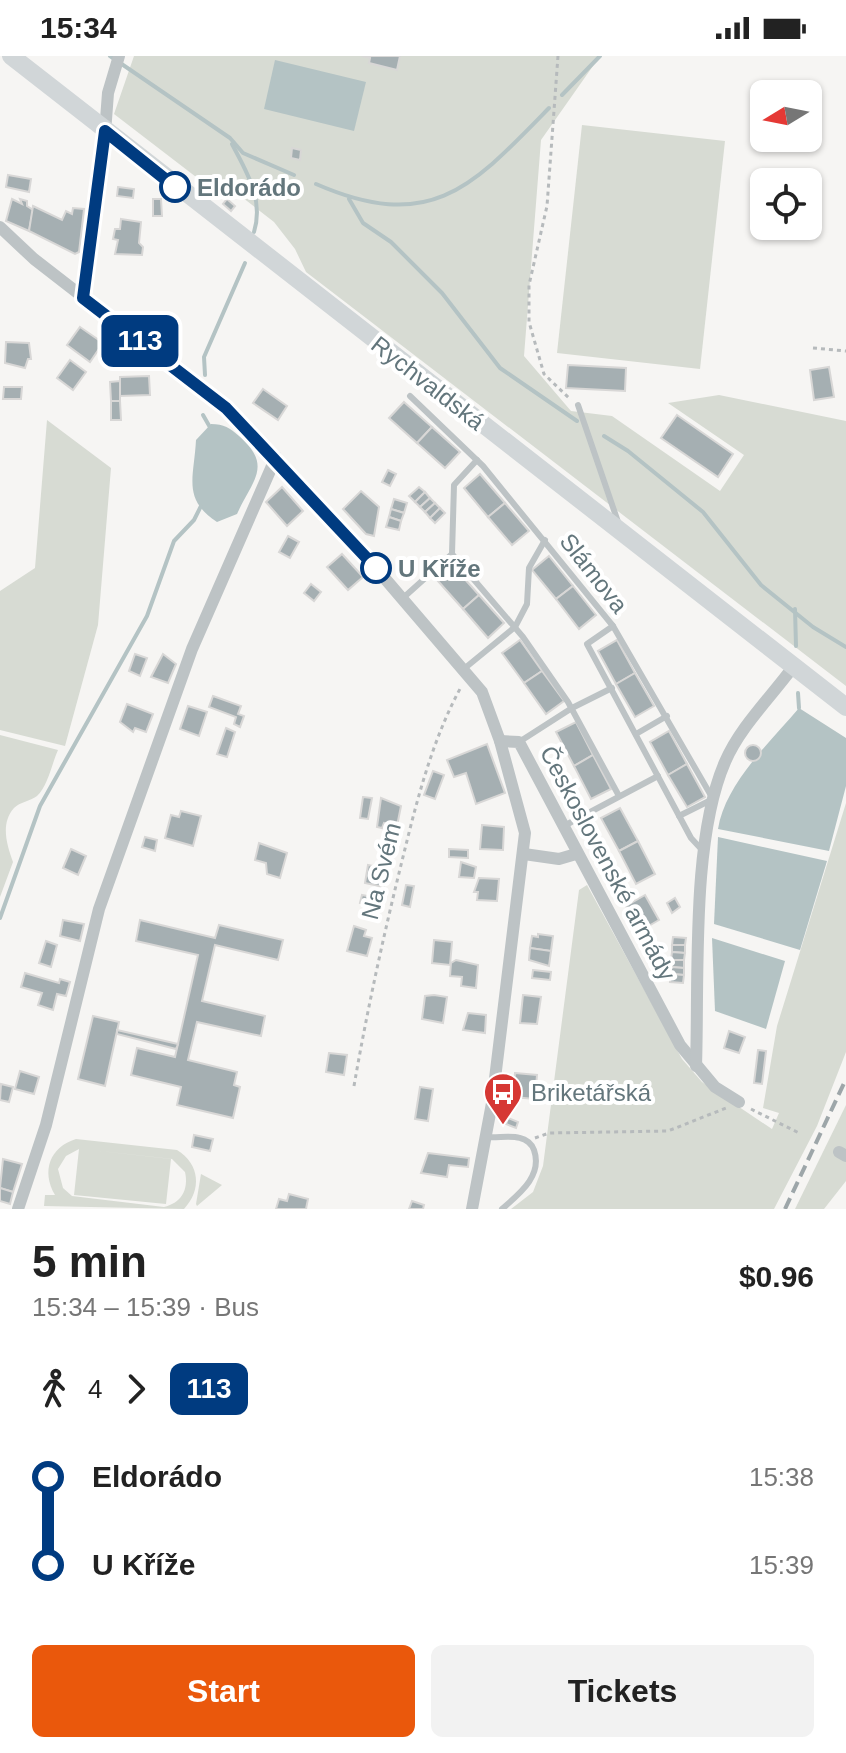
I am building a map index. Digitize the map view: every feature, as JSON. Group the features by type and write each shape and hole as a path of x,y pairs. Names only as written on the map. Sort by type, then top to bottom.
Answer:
{"street":[{"name":"Rychvaldská","path":"11,56 846,707"},
{"path":"83,298 108,93 117,61"},
{"path":"0,227 34,259 203,389 276,457 467,671 482,692 522,815 524,854 487,1137 472,1209"},
{"path":"18,1209 46,1125 99,909 192,649 276,457"},
{"path":"696,1066 704,852 713,799 735,744 793,667"},
{"name":"Československé armády","path":"500,741 519,742 680,1045 715,1087 739,1102"},
{"path":"524,854 559,859 576,854"}],"lane":[{"name":"Slámova","path":"410,396 477,460 613,626 713,799"},
{"path":"578,405 621,533"},
{"path":"477,460 454,485 452,554 515,627 572,708 619,796"},
{"path":"467,671 515,627 527,604 529,568 545,540"},
{"path":"403,598 452,554"},
{"path":"613,626 587,644 691,838 704,852"},
{"path":"519,742 572,708 612,688"},
{"path":"636,734 667,716"},
{"path":"562,827 658,776"},
{"path":"679,816 713,799"},
{"path":"487,1137 519,1138 528,1142 535,1153 536,1167 531,1180 502,1209"}],"path":[{"path":"558,56 547,206 529,285 529,322 544,374 578,405"},
{"path":"813,348 846,351"},
{"name":"Na Svém","path":"354,1086 371,985 423,778 467,671"},
{"path":"528,1142 549,1133 668,1131 739,1102 801,1134"}],"shaded area":[{"path":"134,56 600,56 541,140 524,356 571,411 612,416 720,491 744,455 668,403 719,395 846,421 846,686 306,272 295,249 274,222 238,194 213,190 114,114"},
{"path":"275,60 366,82 354,131 264,109"},
{"path":"582,125 725,141 700,369 557,353"},
{"path":"47,420 111,468 98,625 65,746 0,730 0,591 35,568"},
{"path":"211,424 226,427 239,436 255,456 258,465 254,482 237,514 217,522 199,505 193,487 196,440"},
{"path":"799,708 846,738 846,786 829,851 718,829 722,812 739,780"},
{"path":"0,735 58,750 41,792 14,808 7,821 7,842 13,862 0,897"},
{"path":"846,803 846,1052 817,1126 774,1209 511,1209 533,1192 543,1166 579,890 587,885 682,1059 702,1082 772,1129 779,1113 763,1108 777,1026"},
{"path":"718,837 827,861 800,950 714,924"},
{"path":"712,938 785,961 766,1029 715,1011"},
{"path":"846,1105 846,1181 824,1209 795,1209"},
{"path":"76,1139 177,1150 194,1170 194,1194 184,1209 44,1206 45,1195 55,1195 49,1177 50,1161 67,1143","holes":["79,1149 74,1195 166,1204 171,1159 82,1149 172,1159 185,1172 186,1184 182,1195 164,1207 72,1196 63,1188 58,1169 66,1156"]},
{"path":"201,1174 222,1185 197,1206 196,1204"}],"building":[{"path":"362,56 400,56 397,70 369,63 370,58"},
{"path":"292,148 301,150 300,160 291,158"},
{"path":"8,175 31,179 29,192 6,187"},
{"path":"118,187 134,189 133,198 117,196"},
{"path":"12,199 22,204 20,199 27,201 27,206 33,210 29,231 6,221"},
{"path":"153,199 161,199 162,216 153,216"},
{"path":"227,199 235,206 231,211 223,204"},
{"path":"33,206 62,220 66,211 72,214 73,208 84,209 79,252 75,254 29,231"},
{"path":"121,219 141,222 139,243 143,247 142,255 115,254 118,240 113,239 115,229 120,229"},
{"path":"80,327 103,343 90,362 67,345"},
{"path":"6,342 29,343 31,359 28,359 25,368 5,363"},
{"path":"70,360 86,372 73,390 57,378"},
{"path":"568,365 626,368 625,391 566,388"},
{"path":"829,367 834,397 814,400 810,370"},
{"path":"149,376 150,395 120,396 120,377"},
{"path":"120,381 120,401 111,401 110,382"},
{"path":"4,387 22,387 21,399 3,399"},
{"path":"263,389 287,406 278,420 253,403"},
{"path":"111,401 120,401 121,420 111,420"},
{"path":"404,402 432,427 417,443 389,418"},
{"path":"677,415 733,454 718,477 661,438"},
{"path":"432,427 460,452 445,468 417,443"},
{"path":"388,470 396,474 390,486 382,482"},
{"path":"480,474 505,503 488,517 464,488"},
{"path":"282,487 303,511 287,526 266,502"},
{"path":"419,487 425,492 415,502 409,496"},
{"path":"361,491 379,507 374,536 366,534 343,509"},
{"path":"425,492 430,498 420,507 415,502"},
{"path":"430,498 435,503 425,512 420,507"},
{"path":"394,499 407,503 404,513 391,509"},
{"path":"435,503 440,508 430,518 425,512"},
{"path":"505,503 529,531 512,545 488,517"},
{"path":"440,508 445,513 435,523 430,518"},
{"path":"391,509 404,513 401,521 389,517"},
{"path":"389,517 401,521 399,530 386,527"},
{"path":"288,536 299,542 290,558 279,552"},
{"path":"342,554 363,577 348,590 327,567"},
{"path":"549,556 573,586 556,599 532,570"},
{"path":"454,567 479,595 463,609 438,581"},
{"path":"311,584 321,592 314,601 304,593"},
{"path":"573,586 596,615 579,629 556,599"},
{"path":"479,595 504,623 488,638 463,609"},
{"path":"520,640 542,671 524,683 502,653"},
{"path":"617,640 635,673 616,684 598,651"},
{"path":"135,654 147,658 140,676 129,671"},
{"path":"163,654 176,664 168,683 151,677"},
{"path":"542,671 564,701 546,714 524,683"},
{"path":"635,673 654,706 635,717 616,684"},
{"path":"213,696 241,706 238,714 244,716 240,727 234,724 236,717 209,707"},
{"path":"127,704 153,714 146,732 135,728 133,732 120,722"},
{"path":"188,706 207,712 199,736 180,729"},
{"path":"576,722 593,755 574,766 556,732"},
{"path":"226,728 235,732 227,757 217,754"},
{"path":"669,731 687,764 668,775 650,742"},
{"path":"487,744 505,793 476,804 466,773 454,777 447,760"},
{"path":"753,745 759,747 759,759 753,761 747,759 745,753 747,747"},
{"path":"593,755 611,789 591,799 574,766"},
{"path":"687,764 705,797 687,807 668,775"},
{"path":"433,771 444,775 435,799 424,795"},
{"path":"363,797 372,798 368,819 360,818"},
{"path":"381,798 401,806 397,826 384,823 382,828 377,827"},
{"path":"620,808 638,841 619,851 601,818"},
{"path":"181,811 201,816 193,846 165,838 171,815 179,817"},
{"path":"482,825 504,827 503,850 480,849"},
{"path":"145,837 157,840 155,851 142,847"},
{"path":"638,841 655,874 636,884 619,851"},
{"path":"259,843 287,853 280,878 267,874 266,863 255,860"},
{"path":"71,849 86,856 78,875 63,868"},
{"path":"449,849 468,850 468,858 449,857"},
{"path":"461,862 476,867 474,878 459,877"},
{"path":"368,865 388,869 384,887 365,883"},
{"path":"479,878 499,879 497,901 477,900 478,892 474,892"},
{"path":"406,885 414,886 410,907 402,905"},
{"path":"362,895 379,898 378,906 360,903"},
{"path":"645,895 659,920 640,931 626,906"},
{"path":"675,898 680,907 672,913 667,903"},
{"path":"63,920 84,924 80,941 60,936"},
{"path":"140,920 215,938 219,925 283,940 278,960 215,945 202,1001 265,1016 261,1036 197,1022 188,1060 237,1072 234,1085 240,1087 233,1118 177,1105 181,1087 131,1075 137,1048 175,1057 198,955 136,941"},
{"path":"354,926 366,930 364,936 372,938 367,956 347,951"},
{"path":"538,934 553,936 551,951 530,948 532,936 538,937"},
{"path":"673,937 686,938 685,945 672,945"},
{"path":"434,940 452,942 450,965 432,963"},
{"path":"46,941 57,945 51,967 39,963"},
{"path":"672,945 685,945 685,953 672,952"},
{"path":"530,948 551,951 549,966 529,960"},
{"path":"672,952 685,953 684,960 671,960"},
{"path":"456,960 478,965 476,988 461,986 462,977 450,976 451,963"},
{"path":"671,960 684,960 684,968 671,967"},
{"path":"671,967 684,968 684,975 671,974"},
{"path":"533,970 551,972 550,980 532,978"},
{"path":"25,973 59,983 60,979 70,982 66,996 57,994 53,1010 38,1005 42,993 21,987"},
{"path":"671,974 684,975 683,983 670,982"},
{"path":"523,995 541,997 537,1024 520,1023"},
{"path":"425,996 447,997 443,1023 422,1019"},
{"path":"468,1013 486,1015 485,1033 463,1030"},
{"path":"93,1016 119,1022 105,1086 78,1079"},
{"path":"117,1030 178,1044 176,1049 117,1034"},
{"path":"729,1031 745,1037 739,1053 724,1048"},
{"path":"758,1050 766,1051 762,1084 754,1083"},
{"path":"329,1053 347,1055 344,1075 326,1072"},
{"path":"20,1071 39,1077 34,1094 15,1089"},
{"path":"515,1073 537,1075 535,1099 513,1097"},
{"path":"1,1084 13,1087 9,1102 0,1100"},
{"path":"420,1087 433,1089 428,1121 415,1119"},
{"path":"508,1118 518,1122 516,1128 506,1124"},
{"path":"194,1135 213,1139 210,1151 192,1147"},
{"path":"428,1153 469,1158 468,1167 449,1165 447,1177 421,1173"},
{"path":"3,1159 22,1164 13,1192 0,1188"},
{"path":"0,1188 13,1192 10,1204 0,1201"},
{"path":"289,1194 308,1199 306,1209 276,1209 279,1199 287,1201"},
{"path":"412,1201 424,1205 423,1209 409,1209"}],"waterway":[{"path":"110,56 230,138 243,153 294,175"},
{"path":"562,95 600,56"},
{"path":"316,184 356,198 390,204 420,203 447,194 472,180 549,108"},
{"path":"232,144 255,197 257,220 254,232"},
{"path":"349,199 363,223 391,242 442,293 500,368 577,421"},
{"path":"205,375 204,357 245,263"},
{"path":"203,415 211,429"},
{"path":"604,436 628,451 703,512 761,585 813,627 846,647"},
{"path":"0,918 40,806 147,616 174,541 194,520 201,506"},
{"path":"795,609 796,646"},
{"path":"798,693 799,708"}],"railway":[{"path":"785,1209 846,1079"}],"bus line":[{"name":"113","path":"175,187 105,131 83,298 226,408 276,457 376,568"}],"place":[{"name":"Eldorádo","path":"175,187"},
{"name":"U Kříže","path":"376,568"},
{"name":"Briketářská","path":"503,1126"}]}
